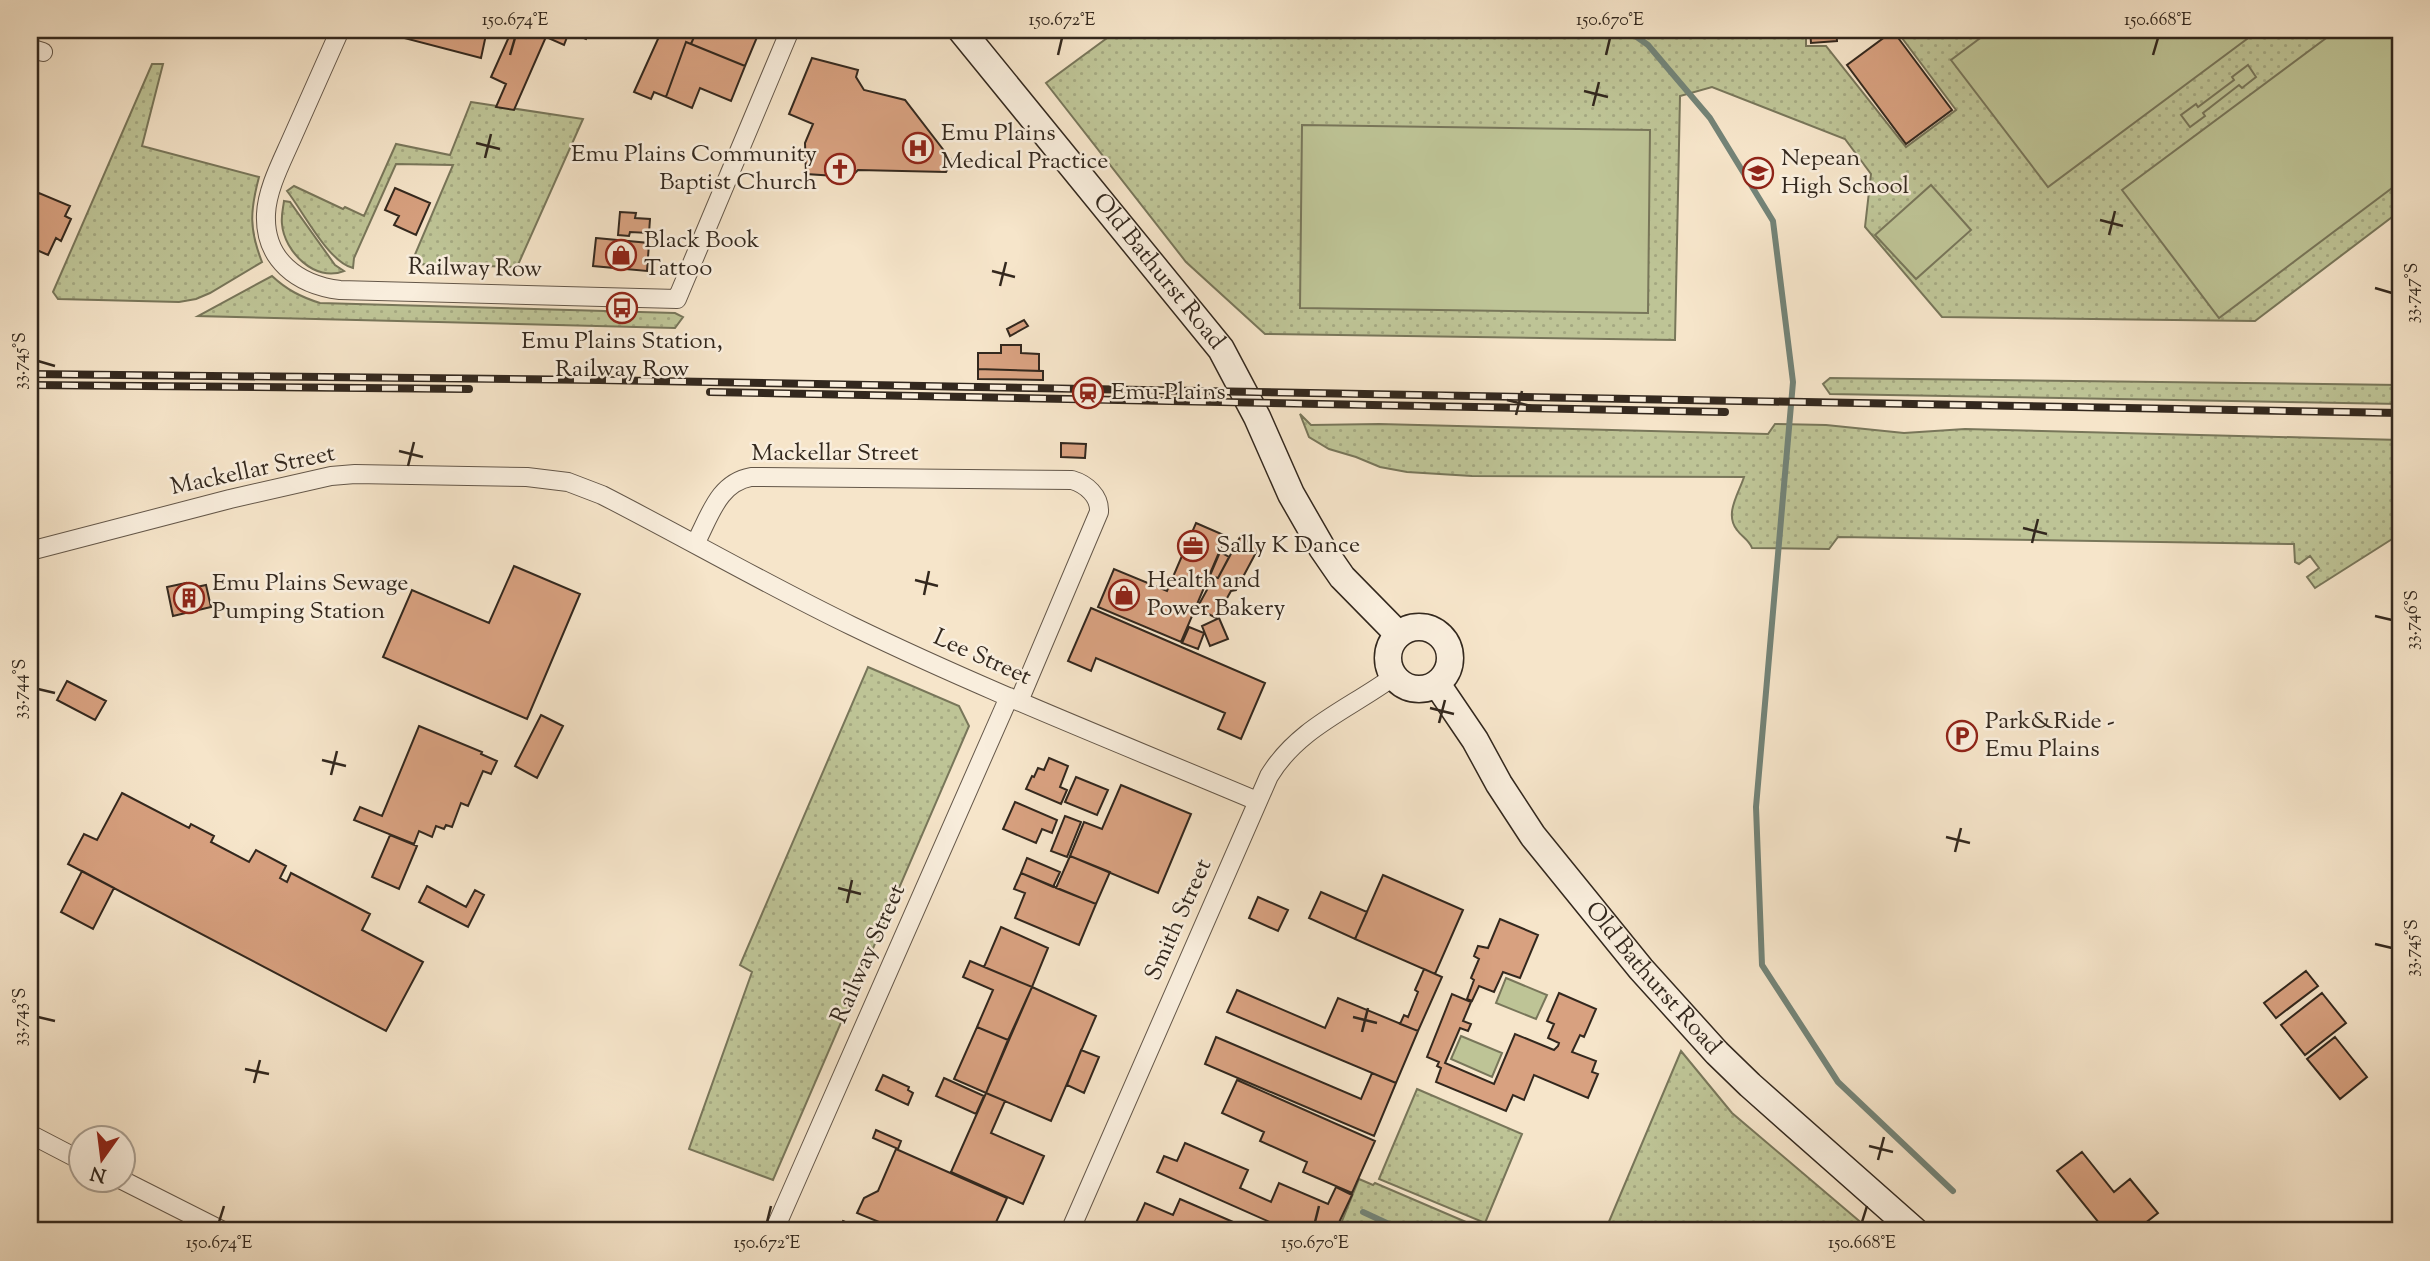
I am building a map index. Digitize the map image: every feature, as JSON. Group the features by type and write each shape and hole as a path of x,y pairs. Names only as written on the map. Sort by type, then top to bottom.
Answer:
{"main road":[{"name":"Old Bathurst Road","path":"961,30 1221,349 1257,416 1291,494 1322,548 1342,577 1398,634"},
{"path":"1422,626 1430,628 1444,639 1450,657 1449,667 1437,684 1419,689 1409,688 1393,677 1389,668 1388,649 1398,634 1405,629 1422,626"},
{"name":"Old Bathurst Road","path":"1437,684 1475,740 1499,784 1533,836 1641,969 1717,1053 1750,1085 1915,1231"}],"street":[{"name":"Railway Row","path":"340,30 284,156 267,206 268,232 280,261 292,274 307,283 340,290 677,299 790,30"},
{"name":"Mackellar Street","path":"30,551 230,499 307,481 355,474 527,477 568,482 602,495 695,544 725,489 740,479 751,477 1080,482 1098,501 1099,512 1014,699"},
{"name":"Lee Street","path":"695,544 850,625 1014,699 1257,801"},
{"name":"Smith Street","path":"1070,1231 1257,801 1280,757 1295,742 1393,677"},
{"name":"Railway Street","path":"774,1231 1014,699"},
{"path":"30,1134 66,1153"},
{"path":"136,1188 223,1231"}],"green space":[{"name":"Nepean High School","path":"1118,30 1695,30 1698,33 1703,30 1806,30 1806,46 1826,46 1906,147 1956,110 1902,38 1913,30 2400,30 2400,211 2255,321 1942,317 1865,227 1871,174 1845,139 1712,87 1680,96 1675,340 1265,334 1186,262 1046,83"},
{"path":"1991,30 2259,30 2048,187 1951,60"},
{"path":"2337,30 2386,30 2400,49 2400,182 2219,318 2122,190"},
{"path":"152,64 163,64 142,146 259,177 252,220 262,262 196,299 179,302 58,299 53,292"},
{"path":"2248,65 2256,77 2242,88 2239,85 2203,113 2205,116 2190,127 2181,115 2196,104 2198,107 2234,80 2232,77"},
{"path":"471,102 583,119 517,267 411,264 453,165 396,164 354,258 353,268 334,256 287,191 294,186 364,216 396,144 450,155"},
{"path":"1302,125 1650,130 1648,313 1300,308"},
{"path":"1931,185 1971,230 1916,279 1875,235"},
{"path":"284,201 290,202 335,265 344,271 322,273 312,269 295,254 284,234"},
{"path":"272,276 295,292 320,303 675,313 683,317 675,328 198,316"},
{"path":"1830,378 2400,385 2400,404 1830,394 1823,384"},
{"path":"1300,414 1311,425 1379,424 1768,434 1775,424 1826,425 1904,433 1965,429 2400,440 2400,534 2315,588 2307,577 2319,568 2310,556 2299,564 2295,562 2294,544 1838,537 1829,549 1752,548 1733,524 1732,517 1744,477 1472,476 1407,472 1380,467 1329,449 1309,437"},
{"path":"868,667 959,706 969,726 773,1180 689,1149 752,972 740,965"},
{"path":"1506,978 1547,995 1536,1019 1496,1003"},
{"path":"1461,1036 1502,1053 1492,1077 1451,1059"},
{"path":"1681,1051 1732,1113 1871,1231 1605,1231"},
{"path":"1417,1089 1522,1134 1485,1223 1379,1179"},
{"path":"1359,1179 1373,1185 1375,1183 1487,1231 1338,1231"}],"building":[{"path":"380,30 487,30 481,58"},
{"path":"512,30 549,30 514,110 496,107 506,84 491,77"},
{"path":"549,30 590,30 586,39 569,32 564,45 546,37"},
{"path":"662,30 697,30 691,44 686,42 666,97 654,92 651,99 634,92"},
{"path":"697,30 760,30 745,66 691,44"},
{"path":"1810,30 1836,30 1837,41 1811,43"},
{"path":"1893,31 1952,110 1906,144 1847,65"},
{"path":"686,42 745,66 731,101 700,88 692,108 666,97"},
{"path":"812,58 858,70 856,77 864,90 905,100 952,161 946,172 858,170 851,177 806,174 805,143 813,124 789,114"},
{"path":"395,188 430,203 416,235 394,225 399,216 385,210"},
{"path":"30,193 37,197 39,193 70,206 65,216 71,219 61,241 56,238 48,255 30,247"},
{"path":"620,212 636,213 635,218 650,219 649,233 630,232 629,236 618,235"},
{"path":"596,238 649,243 647,271 593,266"},
{"path":"1024,320 1028,326 1010,336 1007,329"},
{"path":"1001,345 1021,345 1021,353 1039,354 1039,371 978,369 978,353 1001,353"},
{"path":"978,369 1043,371 1043,380 978,379"},
{"path":"1061,443 1086,444 1085,458 1061,457"},
{"path":"1196,523 1226,536 1181,642 1098,607 1114,569 1167,591"},
{"path":"1240,537 1259,547 1236,590 1231,591 1216,618 1197,608 1214,577 1218,578"},
{"path":"1220,552 1229,557 1218,578 1214,577 1211,582 1208,580"},
{"path":"514,566 580,594 527,719 383,657 412,590 489,623"},
{"name":"Emu Plains Sewage Pumping Station","path":"186,583 187,589 206,585 211,607 173,616 167,587"},
{"path":"1091,608 1265,683 1241,739 1218,729 1225,713 1096,658 1091,671 1068,661"},
{"path":"1219,618 1228,639 1210,646 1202,626"},
{"path":"1189,627 1204,633 1198,649 1182,643"},
{"path":"67,681 106,701 95,720 57,700"},
{"path":"541,715 563,726 537,778 515,766"},
{"path":"419,726 497,761 491,774 483,771 468,806 461,803 452,827 446,825 444,829 436,826 432,837 419,831 414,844 354,820 360,807 382,816"},
{"path":"1049,758 1068,766 1060,787 1067,790 1061,804 1026,789 1038,768 1044,770"},
{"path":"1076,777 1108,790 1097,815 1065,802"},
{"path":"1121,785 1191,814 1158,893 1070,856 1084,822 1102,829"},
{"path":"122,793 189,828 191,824 214,836 211,842 249,862 256,850 286,866 280,878 287,882 291,873 370,914 362,930 423,962 386,1031 68,864 84,834 97,840"},
{"path":"1015,802 1057,820 1052,833 1042,829 1036,843 1003,829"},
{"path":"1065,816 1081,822 1067,857 1051,851"},
{"path":"390,835 417,846 399,889 372,877"},
{"path":"1070,856 1110,872 1096,904 1056,888"},
{"path":"1027,858 1060,872 1053,887 1021,873"},
{"path":"82,871 114,888 93,929 61,912"},
{"path":"1021,873 1096,904 1079,945 1015,918 1025,893 1014,889"},
{"path":"1383,875 1463,910 1435,974 1355,939"},
{"path":"427,886 466,907 475,890 484,895 468,927 419,902"},
{"path":"1321,892 1367,912 1355,939 1309,918"},
{"path":"1258,897 1288,910 1278,931 1249,918"},
{"path":"1500,919 1538,935 1520,978 1503,972 1494,992 1479,986 1472,1001 1467,999 1474,980 1471,978 1479,959 1474,956 1478,946 1488,948"},
{"path":"1001,927 1048,948 1032,987 984,967"},
{"path":"970,961 1032,987 1008,1040 977,1027 993,990 963,977"},
{"path":"1424,969 1442,977 1418,1031 1400,1024 1404,1015 1408,1017"},
{"path":"2306,971 2318,986 2276,1018 2264,1003"},
{"path":"1032,987 1096,1016 1051,1121 986,1093"},
{"path":"1237,990 1325,1028 1338,998 1418,1031 1396,1083 1227,1012"},
{"path":"1559,993 1596,1009 1584,1037 1580,1035 1572,1052 1596,1061 1592,1072 1598,1074 1588,1098 1534,1075 1524,1100 1513,1095 1506,1111 1436,1082 1441,1068 1437,1066 1439,1062 1427,1057 1452,994 1471,1002 1463,1021 1471,1024 1468,1031 1460,1028 1445,1063 1494,1084 1515,1034 1554,1050 1558,1046 1559,1043 1548,1038 1554,1024 1547,1021"},
{"path":"2322,993 2346,1023 2305,1055 2281,1025"},
{"path":"977,1027 1008,1040 986,1093 954,1079"},
{"path":"1216,1037 1361,1099 1372,1073 1396,1083 1374,1136 1205,1064"},
{"path":"2335,1037 2367,1077 2340,1099 2307,1059"},
{"path":"1081,1050 1099,1057 1084,1093 1067,1085"},
{"path":"883,1075 909,1087 908,1090 913,1093 908,1105 876,1090"},
{"path":"944,1078 984,1096 976,1114 936,1096"},
{"path":"1237,1080 1375,1141 1352,1193 1303,1172 1307,1162 1260,1141 1264,1132 1222,1113"},
{"path":"986,1093 1005,1101 991,1133 1044,1156 1023,1204 951,1172"},
{"path":"876,1130 901,1141 898,1149 873,1138"},
{"path":"1185,1143 1248,1170 1240,1188 1271,1202 1279,1183 1328,1204 1336,1187 1352,1195 1335,1231 1290,1231 1157,1172 1164,1156 1177,1161"},
{"path":"896,1149 1007,1198 992,1231 901,1231 857,1213 864,1198 878,1191"},
{"path":"2082,1152 2114,1192 2130,1179 2158,1213 2135,1231 2098,1231 2095,1228 2100,1224 2057,1171"},
{"path":"1180,1199 1254,1231 1151,1231 1135,1225 1145,1203 1173,1215"},
{"path":"843,1221 865,1231 838,1231"}],"waterway":[{"path":"1627,30 1648,45 1710,118 1773,221 1793,382 1756,807 1762,965 1838,1082 1953,1191"},
{"path":"1363,1212 1404,1231"}],"railway":[{"path":"30,374 599,380 2400,413"},
{"path":"30,385 469,389"},
{"path":"710,392 1725,412"}],"place":[{"name":"Emu Plains Medical Practice","path":"918,148"},
{"name":"Emu Plains Community Baptist Church","path":"840,169"},
{"name":"Nepean High School","path":"1758,173"},
{"name":"Black Book Tattoo","path":"621,255"},
{"name":"Emu Plains Station, Railway Row","path":"622,308"},
{"name":"Emu Plains","path":"1088,393"},
{"name":"Sally K Dance","path":"1193,546"},
{"name":"Health and Power Bakery","path":"1124,595"},
{"name":"Emu Plains Sewage Pumping Station","path":"189,598"},
{"name":"Park&Ride - Emu Plains","path":"1962,736"}]}
